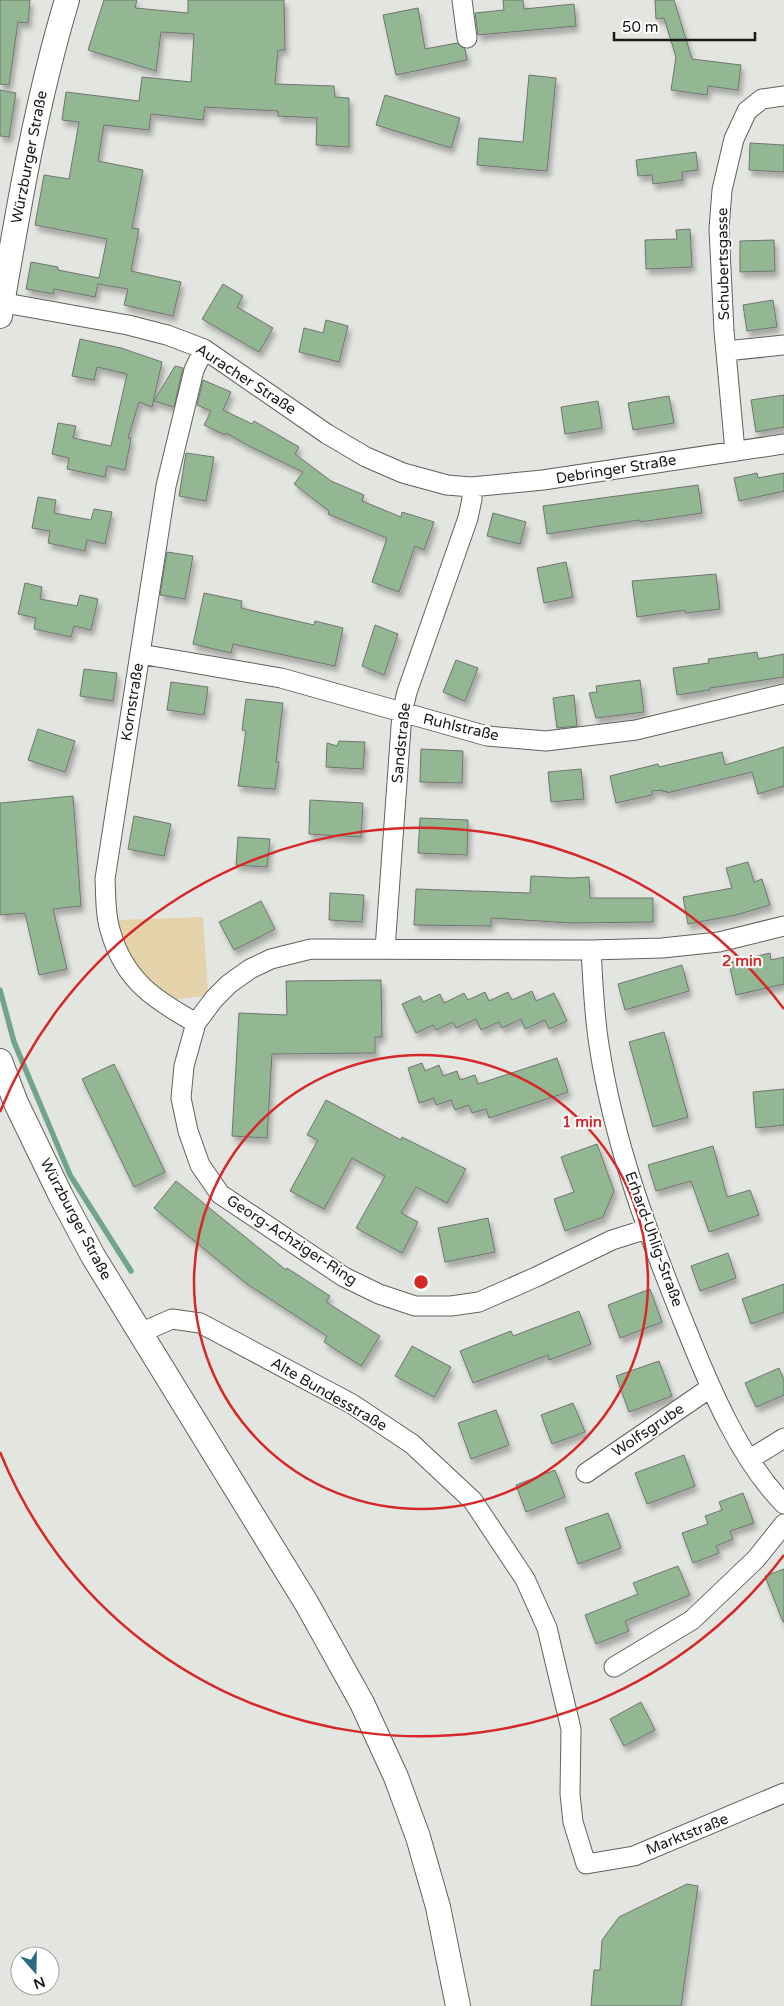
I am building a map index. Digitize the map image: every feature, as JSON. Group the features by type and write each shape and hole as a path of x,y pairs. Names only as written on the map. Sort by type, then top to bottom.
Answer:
{"main road":[{"name":"Würzburger Straße","path":"1,307 38,105 66,0"},
{"name":"Würzburger Straße","path":"0,1061 16,1103 88,1248 307,1604 362,1703 396,1776 418,1838 438,1908 458,2006"}],"street":[{"path":"462,0 467,38"},
{"name":"Schubertsgasse","path":"735,450 726,351 720,229 722,190 734,139 747,111 762,99 784,96"},
{"name":"Auracher Straße","path":"1,307 128,325 167,335 204,349 327,434 366,457 403,473 447,485"},
{"path":"726,351 784,345"},
{"name":"Kornstraße","path":"196,1023 161,1003 136,981 120,959 110,932 105,879 166,486 194,370 204,349"},
{"name":"Debringer Straße","path":"447,485 471,487 543,480 784,444"},
{"name":"Sandstraße","path":"385,949 402,712 410,683 468,518 472,499 471,487"},
{"name":"Ruhlstraße","path":"140,654 281,678 487,736 546,741 636,730 784,694"},
{"name":"Georg-Achziger-Ring","path":"647,1230 612,1240 479,1302 452,1306 415,1306 379,1294 344,1277 220,1194 200,1164 188,1131 181,1098 184,1066 196,1023 214,998 250,969 271,959 311,949 590,950 662,948 719,942 784,926"},
{"name":"Erhard-Uhlig-Straße","path":"590,950 599,1044 617,1131 647,1230 710,1388 750,1459 772,1491 784,1504"},
{"name":"Alte Bundesstraße","path":"140,1333 172,1319 200,1322 352,1404 412,1444 473,1501 525,1579 547,1628 571,1729 570,1794 573,1822 586,1864"},
{"name":"Wolfsgrube","path":"586,1473 710,1388"},
{"path":"750,1459 784,1438"},
{"path":"614,1667 692,1620 756,1559 784,1524"},
{"name":"Marktstraße","path":"586,1864 634,1856 784,1793"}],"shaded area":[{"path":"203,917 208,993 204,996 172,1000 153,985 137,966 125,944 118,920"}],"building":[{"path":"0,0 30,0 28,23 18,22 9,85 0,84"},
{"path":"104,0 137,0 135,8 188,13 188,0 284,0 285,50 278,50 275,84 334,86 335,97 349,98 349,147 316,145 317,118 278,116 278,111 205,107 203,120 151,114 149,130 104,125 98,161 143,170 132,228 139,229 131,271 181,282 173,316 124,305 128,289 98,284 95,297 54,289 53,294 26,289 31,262 58,267 58,270 99,278 107,239 35,225 44,175 69,179 79,122 62,120 66,92 139,101 142,77 191,82 194,34 161,32 156,71 88,50"},
{"path":"503,0 523,0 524,9 574,4 576,26 478,35 475,13 504,10"},
{"path":"655,0 674,0 692,59 741,65 738,90 708,86 707,95 671,90 676,57 664,18 656,19"},
{"path":"418,8 425,49 457,43 465,49 467,60 396,75 383,15"},
{"path":"529,75 556,78 547,171 477,165 479,138 523,142"},
{"path":"0,90 16,93 9,137 0,136"},
{"path":"385,95 460,118 451,148 376,125"},
{"path":"750,143 784,145 784,172 749,170"},
{"path":"696,152 698,170 682,172 683,180 653,184 652,175 638,176 636,160"},
{"path":"690,229 692,267 646,269 645,240 677,239 676,230"},
{"path":"774,240 775,271 740,272 740,241"},
{"path":"223,284 243,296 237,307 273,328 259,352 202,319"},
{"path":"773,300 777,327 747,331 743,305"},
{"path":"326,320 348,326 339,362 299,352 304,328 323,333"},
{"path":"80,339 121,348 162,362 152,407 139,402 128,438 131,438 125,470 107,466 105,477 67,469 69,458 52,454 58,423 76,426 73,438 111,446 127,374 97,367 94,380 72,376"},
{"path":"175,366 183,368 174,407 154,401"},
{"path":"203,380 231,392 223,410 252,424 254,421 299,447 295,454 331,481 364,495 362,501 401,517 402,512 434,522 424,550 415,546 399,592 372,582 387,538 328,514 329,511 294,484 303,472 226,433 225,435 204,425 211,411 197,405"},
{"path":"784,395 784,427 756,432 751,400"},
{"path":"669,396 674,423 633,430 628,403"},
{"path":"598,401 602,428 565,434 561,407"},
{"path":"186,453 214,457 206,501 179,496"},
{"path":"757,473 758,478 784,473 784,491 739,501 734,478"},
{"path":"698,485 702,513 547,534 543,506"},
{"path":"38,497 56,500 54,513 91,520 94,509 112,512 105,544 87,540 85,551 48,543 50,531 32,528"},
{"path":"493,513 526,522 520,544 487,536"},
{"path":"167,552 193,556 185,599 160,595"},
{"path":"566,562 573,597 544,603 537,568"},
{"path":"716,574 720,609 686,613 685,610 637,617 632,581"},
{"path":"25,583 42,587 40,599 77,606 80,595 98,599 91,630 74,626 71,637 34,629 36,618 18,614"},
{"path":"204,593 242,601 241,608 314,625 315,621 343,628 335,666 233,644 231,653 193,644"},
{"path":"375,625 398,634 384,675 362,666"},
{"path":"757,652 758,659 784,654 784,677 677,695 673,668 709,663 708,659"},
{"path":"456,660 478,668 465,701 443,692"},
{"path":"84,669 117,673 113,701 80,696"},
{"path":"640,680 644,712 596,718 589,693 597,692 596,686"},
{"path":"171,682 208,687 204,715 167,710"},
{"path":"574,695 577,726 557,728 553,698"},
{"path":"246,699 283,703 276,762 279,762 275,789 238,786 246,731 242,730"},
{"path":"38,729 75,741 65,772 28,760"},
{"path":"339,741 365,742 363,769 326,767 327,743 337,746"},
{"path":"784,747 784,786 758,794 752,772 667,793 667,791 663,792 663,790 652,791 652,795 616,803 610,776 658,764 659,767 722,752 725,765"},
{"path":"421,749 463,751 462,783 420,782"},
{"path":"581,769 584,799 551,802 548,772"},
{"path":"73,796 81,906 53,909 67,969 39,975 25,913 0,915 0,803"},
{"path":"310,800 363,803 361,837 309,834"},
{"path":"134,816 171,824 164,856 128,849"},
{"path":"420,818 468,820 467,855 418,853"},
{"path":"238,837 270,839 267,867 236,865"},
{"path":"748,862 754,882 762,879 770,905 736,915 688,924 683,897 732,888 726,868"},
{"path":"531,876 589,877 590,898 653,898 653,922 572,923 491,918 491,926 414,925 416,889 530,893"},
{"path":"330,893 364,895 362,922 329,920"},
{"path":"261,901 275,929 234,950 219,922"},
{"path":"770,953 771,960 784,957 784,984 736,995 729,963"},
{"path":"682,965 689,991 625,1010 618,984"},
{"path":"381,980 382,1037 375,1037 375,1053 272,1054 267,1138 232,1136 239,1013 287,1015 286,981"},
{"path":"532,991 536,1001 554,993 567,1021 549,1029 545,1020 525,1029 521,1019 502,1028 499,1022 481,1030 476,1019 456,1028 453,1022 436,1030 433,1025 416,1033 402,1004 420,996 423,1002 440,994 444,1003 464,993 468,1000 485,992 489,1001 508,992 512,1000"},
{"path":"664,1032 688,1117 653,1127 629,1042"},
{"path":"557,1058 568,1092 489,1118 486,1109 472,1113 469,1105 455,1110 451,1100 436,1105 434,1098 419,1103 408,1068 422,1063 425,1071 439,1065 443,1076 457,1071 460,1080 475,1075 478,1084"},
{"path":"114,1064 165,1172 134,1187 82,1079"},
{"path":"784,1089 784,1125 756,1128 753,1092"},
{"path":"326,1100 401,1140 402,1137 466,1169 447,1203 416,1187 401,1213 418,1222 402,1253 356,1228 385,1176 352,1158 324,1209 290,1191 318,1140 307,1135"},
{"path":"597,1144 614,1191 603,1217 565,1231 554,1199 574,1192 561,1157"},
{"path":"713,1146 727,1197 750,1190 759,1215 709,1232 691,1181 656,1191 648,1165"},
{"path":"176,1181 286,1270 287,1268 330,1296 326,1302 380,1336 361,1366 324,1342 327,1336 247,1284 154,1208"},
{"path":"488,1218 495,1252 445,1262 438,1228"},
{"path":"728,1253 736,1278 700,1291 691,1266"},
{"path":"784,1284 784,1312 751,1324 742,1299"},
{"path":"650,1289 662,1322 620,1338 608,1305"},
{"path":"579,1311 591,1344 549,1360 548,1355 473,1383 460,1351 511,1331 513,1336"},
{"path":"412,1346 451,1367 434,1397 395,1376"},
{"path":"659,1361 672,1396 629,1412 616,1376"},
{"path":"779,1368 784,1380 784,1395 756,1407 745,1383"},
{"path":"573,1403 585,1432 552,1444 541,1415"},
{"path":"496,1410 509,1445 471,1459 458,1423"},
{"path":"684,1455 695,1486 647,1504 635,1473"},
{"path":"555,1470 565,1497 526,1512 516,1485"},
{"path":"743,1493 754,1523 730,1531 733,1539 716,1546 719,1553 693,1563 682,1533 708,1524 705,1516 722,1510 719,1502"},
{"path":"608,1513 621,1548 578,1564 565,1528"},
{"path":"678,1566 690,1595 625,1621 629,1631 596,1644 585,1615 638,1594 633,1583"},
{"path":"784,1569 784,1622 783,1622 765,1576"},
{"path":"641,1702 655,1730 624,1746 610,1719"},
{"path":"687,1884 698,1886 681,2006 591,2006 594,1970 600,1970 602,1940 619,1917"}],"waterway":[{"path":"0,990 14,1042 70,1175 131,1271"}]}
